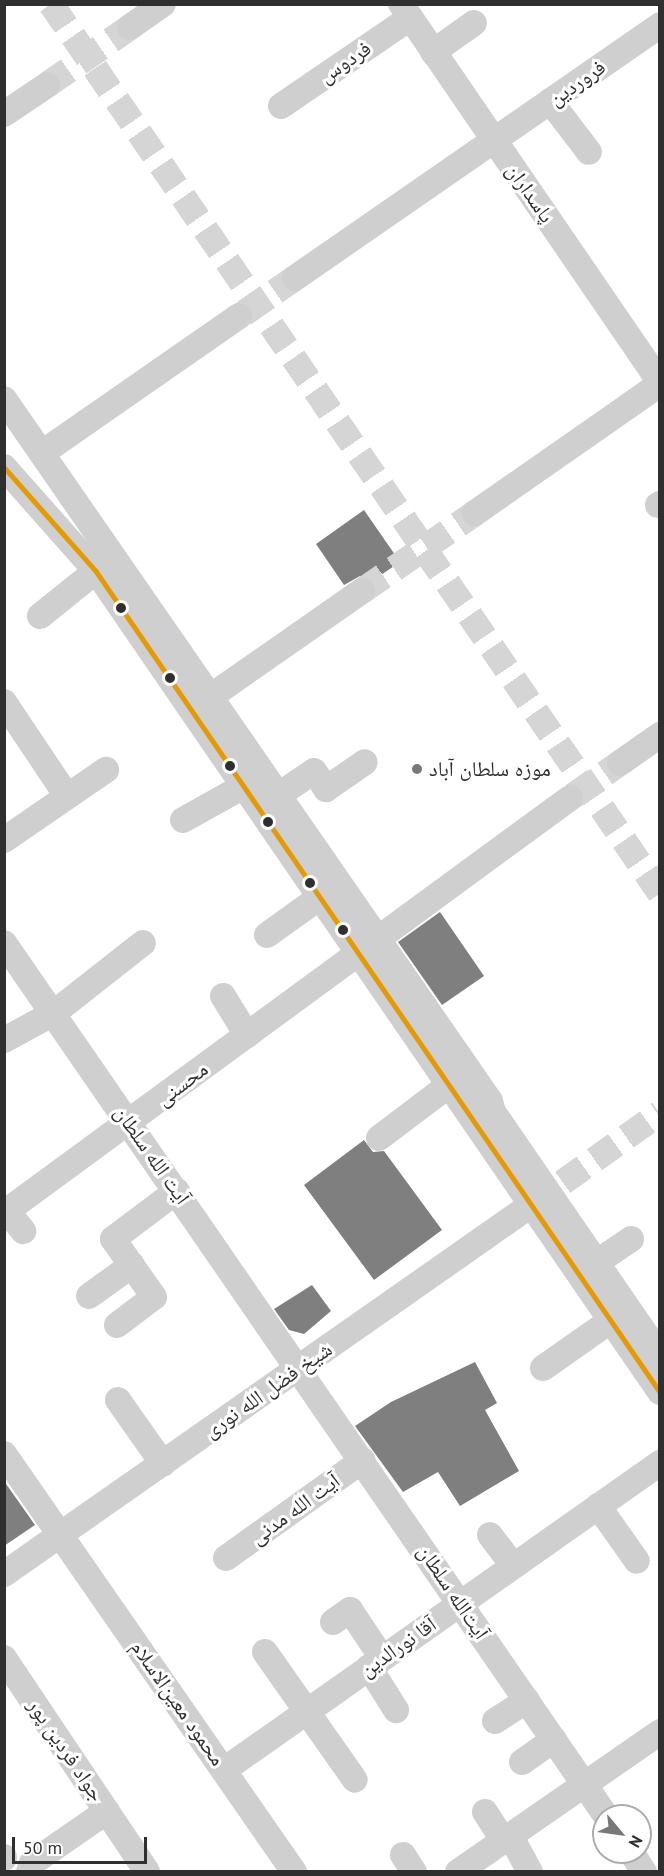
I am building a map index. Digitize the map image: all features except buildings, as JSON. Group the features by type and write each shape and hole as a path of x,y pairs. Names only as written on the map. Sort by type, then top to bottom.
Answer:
{"street":[{"path":"130,27 162,4"},
{"name":"پاسداران","path":"405,11 660,383"},
{"name":"فردوس","path":"281,106 405,11"},
{"path":"434,52 474,23"},
{"name":"فروردین","path":"295,278 660,25"},
{"path":"4,114 47,85"},
{"path":"550,101 589,152"},
{"path":"42,453 239,316"},
{"path":"475,513 660,383"},
{"path":"4,399 42,453 201,704 587,1268 610,1321 647,1343 660,1392"},
{"path":"4,467 96,571 201,704 244,786 268,801 320,897 367,944 449,1085 531,1205 587,1268 647,1343 660,1373"},
{"path":"40,615 96,571"},
{"path":"201,704 362,591"},
{"path":"4,702 68,796"},
{"path":"620,764 660,735"},
{"path":"268,801 314,771 326,789 365,762"},
{"path":"4,840 106,770"},
{"path":"183,820 244,786"},
{"name":"محسنی","path":"6,1212 130,1124 367,944 570,798"},
{"path":"267,935 320,897"},
{"name":"آیت الله سلطان","path":"4,943 300,1368"},
{"path":"4,1040 54,1013 143,943"},
{"path":"223,996 247,1035"},
{"path":"379,1138 449,1085"},
{"path":"117,1325 154,1297 113,1239 177,1191"},
{"name":"شیخ فضل الله نوری","path":"4,1574 531,1205"},
{"path":"6,1212 23,1231"},
{"path":"587,1268 631,1239"},
{"path":"89,1296 132,1265"},
{"path":"543,1368 610,1321"},
{"name":"آیت‌الله سلطان","path":"300,1368 598,1804"},
{"path":"118,1400 163,1464"},
{"name":"محمود معین‌الاسلام","path":"4,1454 294,1872"},
{"name":"آیت الله مدنی","path":"226,1558 363,1460"},
{"name":"آقا نورالدین","path":"224,1770 660,1463"},
{"path":"598,1506 638,1561"},
{"path":"490,1535 513,1565"},
{"path":"333,1622 350,1610 396,1710"},
{"path":"265,1652 355,1780"},
{"name":"جواد فردین پور","path":"4,1658 147,1872"},
{"path":"4,1692 46,1720"},
{"path":"495,1721 527,1700"},
{"path":"471,1868 507,1837 660,1732"},
{"path":"522,1762 554,1740"},
{"path":"29,1872 32,1863 107,1811"},
{"path":"485,1812 507,1837 530,1872"}],"tunnel":[{"path":"51,4 660,893"},
{"path":"47,85 130,27"},
{"path":"243,314 295,278"},
{"path":"362,591 475,513"},
{"path":"573,796 620,763"},
{"path":"531,1205 660,1113"}],"transit line":[{"path":"4,467 96,571 660,1392"}],"place":[{"name":"موزه سلطان آباد","path":"417,769"}]}
